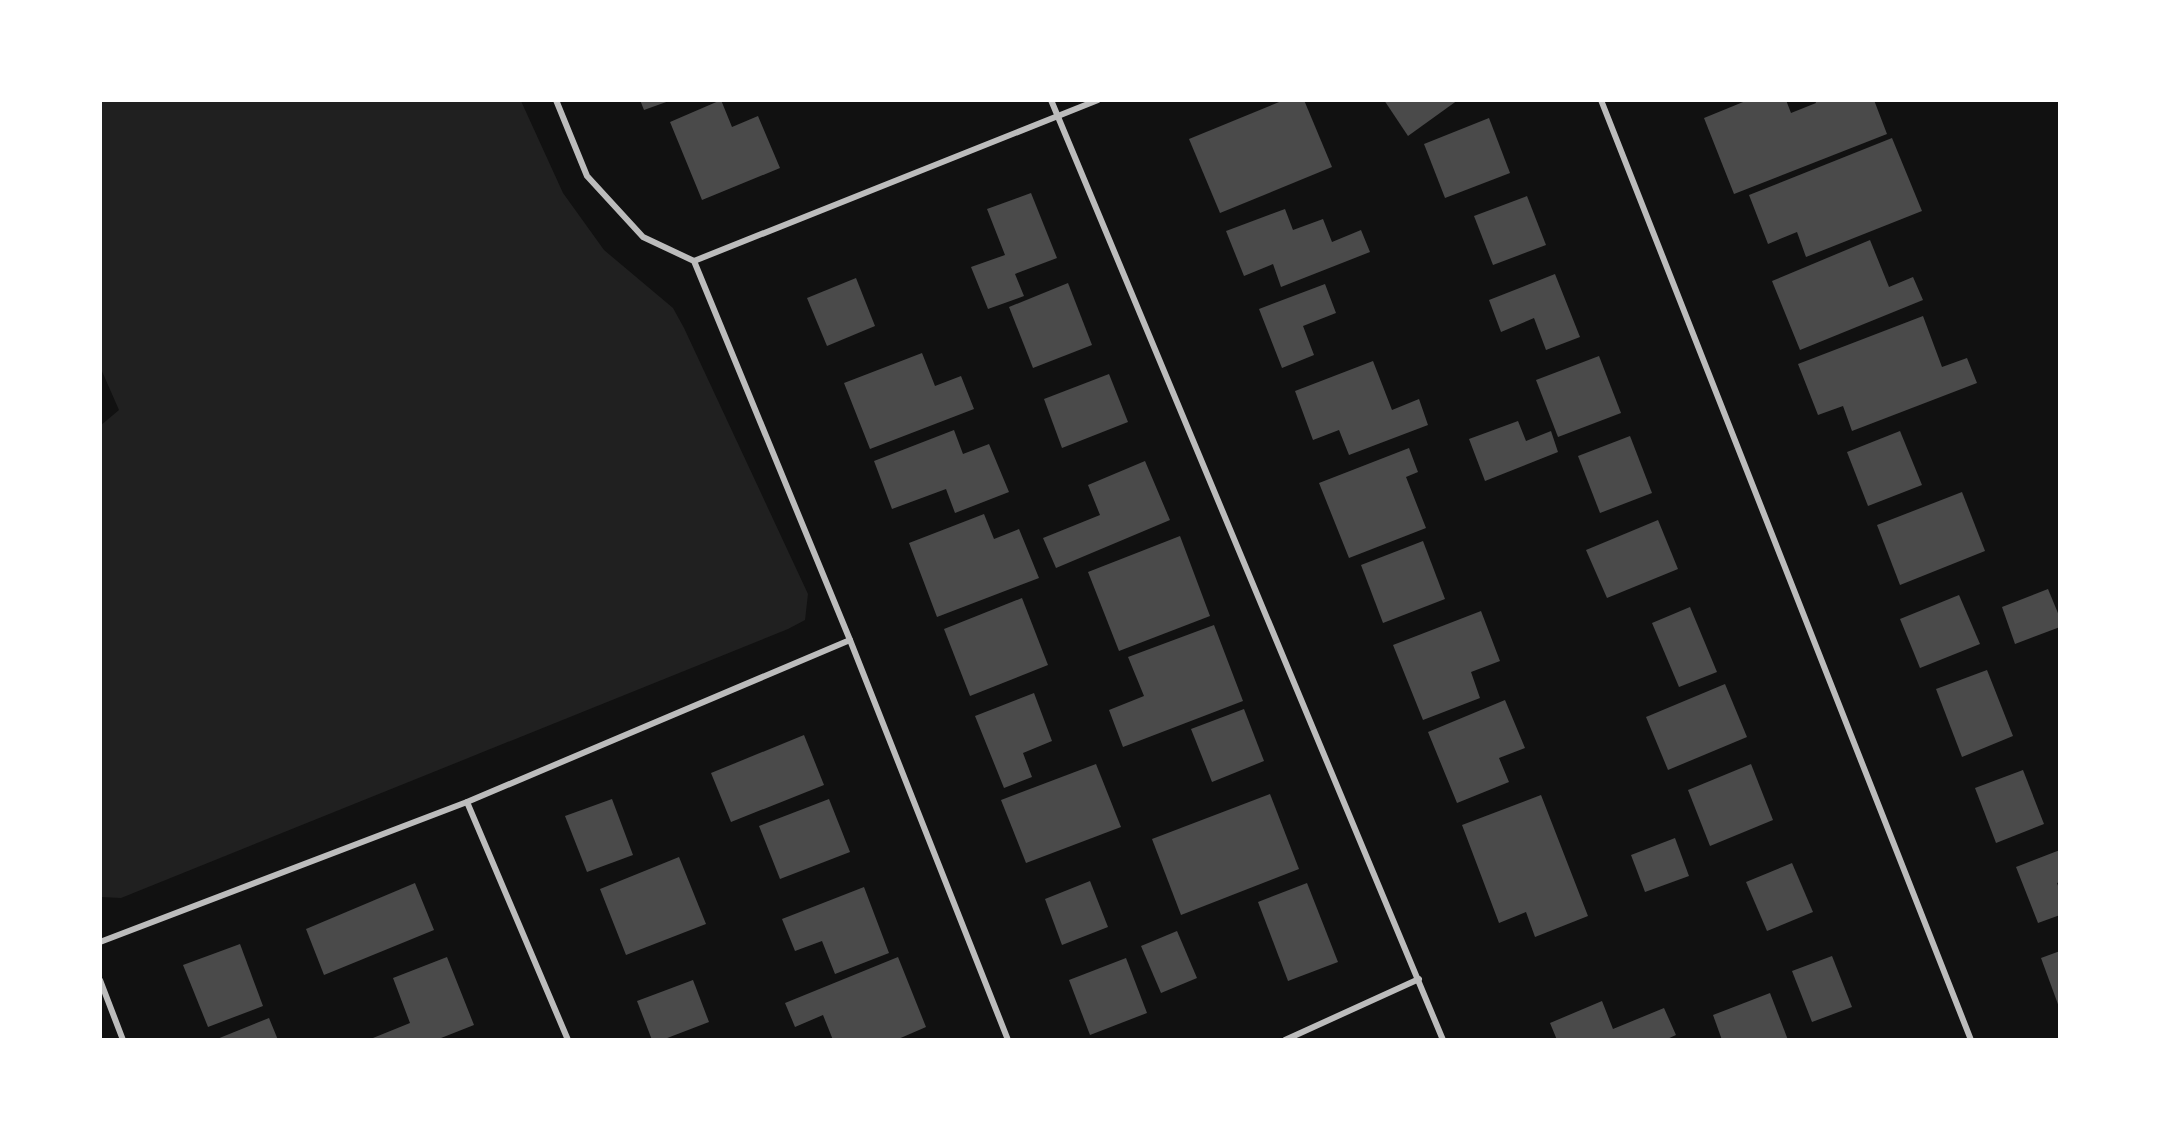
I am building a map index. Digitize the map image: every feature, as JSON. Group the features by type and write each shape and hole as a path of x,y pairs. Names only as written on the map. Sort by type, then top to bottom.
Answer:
{"street":[{"path":"556,100 587,176 643,237 694,261 850,640 1008,1040"},
{"path":"1051,100 1443,1040"},
{"path":"694,261 1098,100"},
{"path":"1601,100 1971,1040"},
{"path":"100,942 467,802 850,640"},
{"path":"467,802 568,1040"},
{"path":"1285,1040 1419,979"},
{"path":"100,980 123,1040"}],"shaded area":[{"path":"101,100 521,101 563,193 604,250 673,308 684,328 808,594 805,620 788,629 121,898 101,897 100,426 119,410 101,369"}],"building":[{"path":"640,100 669,100 669,101 644,110"},
{"path":"721,100 732,127 758,116 780,168 702,200 670,122"},
{"path":"1284,100 1304,100 1332,167 1220,213 1189,139"},
{"path":"1384,100 1458,100 1408,136"},
{"path":"1748,100 1786,100 1791,113 1816,103 1815,100 1874,100 1887,134 1734,194 1704,118"},
{"path":"1489,118 1510,173 1445,198 1424,144"},
{"path":"1892,138 1922,211 1806,257 1797,232 1768,244 1749,195"},
{"path":"1031,193 1057,258 1015,274 1024,296 988,309 971,267 1005,255 987,209"},
{"path":"1527,196 1546,245 1493,265 1474,216"},
{"path":"1285,209 1293,230 1323,219 1332,242 1361,230 1370,252 1281,287 1273,264 1244,276 1226,231"},
{"path":"1870,240 1889,287 1913,277 1923,300 1800,350 1772,281"},
{"path":"1555,274 1580,337 1546,350 1534,318 1501,332 1489,300"},
{"path":"856,278 875,326 827,346 807,298"},
{"path":"1068,283 1092,345 1033,368 1009,307"},
{"path":"1325,284 1336,313 1303,326 1314,355 1282,368 1259,309"},
{"path":"1923,316 1942,367 1967,358 1977,383 1852,431 1843,406 1818,415 1798,364"},
{"path":"922,353 935,386 961,376 974,409 870,449 844,383"},
{"path":"1599,356 1621,413 1558,437 1536,380"},
{"path":"1373,361 1392,410 1419,399 1428,425 1349,455 1339,430 1313,440 1295,391"},
{"path":"1109,374 1128,422 1062,448 1044,399"},
{"path":"1518,421 1526,441 1551,431 1558,452 1485,481 1469,439"},
{"path":"954,430 963,454 989,444 1009,492 955,513 946,489 892,509 874,461"},
{"path":"1900,431 1922,485 1868,506 1847,452"},
{"path":"1630,436 1652,493 1600,513 1578,456"},
{"path":"1409,448 1418,472 1406,477 1426,528 1349,558 1319,483"},
{"path":"1145,461 1170,520 1056,568 1043,538 1100,515 1088,485"},
{"path":"1962,492 1985,551 1900,585 1877,525"},
{"path":"984,514 994,539 1019,529 1039,578 937,617 909,543"},
{"path":"1658,520 1678,569 1607,598 1586,550"},
{"path":"1180,536 1210,616 1119,651 1088,572"},
{"path":"1423,541 1445,599 1383,623 1361,565"},
{"path":"2048,589 2060,618 2060,627 2015,644 2002,607"},
{"path":"1959,595 1980,644 1920,668 1900,619"},
{"path":"1022,598 1048,665 970,696 944,629"},
{"path":"1690,607 1717,672 1679,687 1652,623"},
{"path":"1481,611 1500,661 1471,672 1480,698 1423,720 1393,645"},
{"path":"1214,625 1243,701 1123,747 1109,710 1144,696 1128,657"},
{"path":"1987,670 2013,736 1962,757 1936,689"},
{"path":"1725,684 1747,737 1668,770 1646,717"},
{"path":"1034,693 1052,741 1023,753 1032,777 1004,788 975,716"},
{"path":"1505,700 1525,748 1499,758 1509,782 1457,803 1428,732"},
{"path":"1244,709 1264,761 1212,782 1191,729"},
{"path":"804,735 824,785 731,822 711,773"},
{"path":"1096,764 1121,827 1026,863 1001,800"},
{"path":"1751,764 1773,820 1710,846 1688,790"},
{"path":"2023,770 2044,824 1996,843 1975,788"},
{"path":"1270,794 1299,869 1181,915 1152,839"},
{"path":"1541,795 1588,916 1535,937 1526,912 1499,923 1462,825"},
{"path":"612,799 633,855 587,872 565,816"},
{"path":"829,799 850,852 780,879 759,826"},
{"path":"1675,838 1689,876 1645,892 1631,855"},
{"path":"2060,850 2060,882 2057,883 2060,891 2060,915 2038,923 2016,867"},
{"path":"679,857 706,924 626,955 600,889"},
{"path":"1792,863 1813,912 1767,931 1746,882"},
{"path":"1090,881 1108,927 1062,945 1045,899"},
{"path":"415,883 434,930 324,975 306,929"},
{"path":"1307,883 1338,962 1288,981 1258,902"},
{"path":"864,887 889,953 835,974 822,941 795,951 782,919"},
{"path":"1177,931 1197,978 1161,993 1141,946"},
{"path":"240,944 263,1006 208,1027 183,965"},
{"path":"2060,951 2060,1007 2059,1007 2041,958"},
{"path":"1832,956 1852,1007 1812,1022 1792,971"},
{"path":"447,957 474,1025 436,1040 368,1040 410,1023 393,978"},
{"path":"898,957 926,1027 896,1040 833,1040 823,1015 795,1027 785,1003"},
{"path":"1126,958 1147,1013 1090,1035 1069,980"},
{"path":"693,980 709,1022 662,1040 652,1040 637,1001"},
{"path":"1770,993 1788,1040 1722,1040 1713,1015"},
{"path":"1602,1001 1613,1029 1664,1008 1676,1035 1665,1040 1557,1040 1550,1023"},
{"path":"269,1018 278,1040 217,1040 217,1039"}]}
